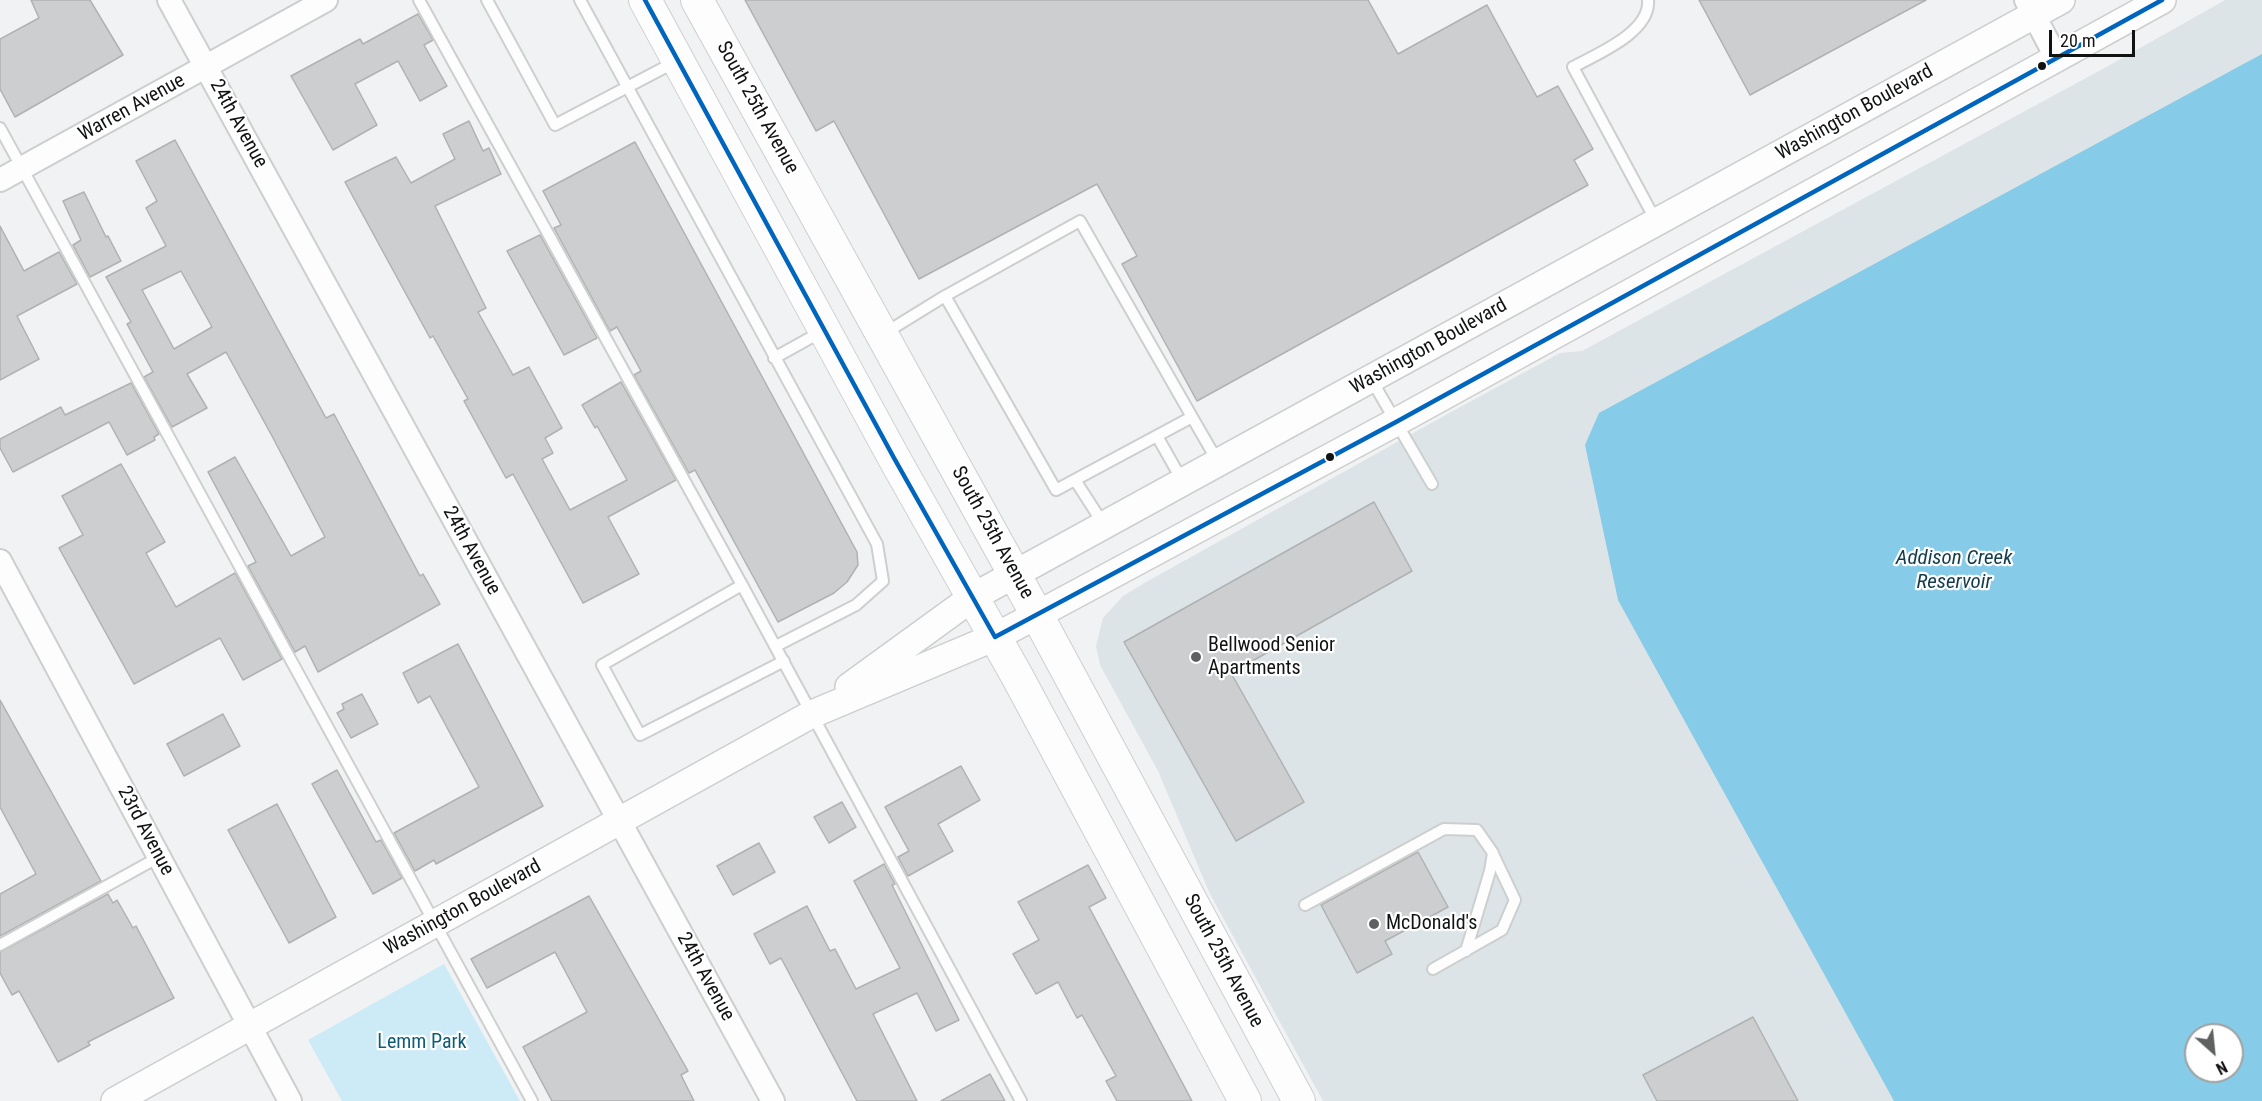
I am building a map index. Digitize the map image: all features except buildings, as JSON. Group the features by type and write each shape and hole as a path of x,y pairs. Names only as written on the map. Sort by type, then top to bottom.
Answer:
{"main road":[{"path":"645,0 995,636 1245,1101"},
{"name":"South 25th Avenue","path":"697,0 1015,574 1299,1101"}],"street":[{"name":"24th Avenue","path":"169,0 773,1101"},
{"name":"Warren Avenue","path":"0,180 327,0"},
{"name":"Washington Boulevard","path":"810,715 973,597 1657,222 2030,7 2061,0"},
{"name":"Washington Boulevard","path":"116,1101 810,715 995,636 1037,615 1396,422 2162,0"},
{"path":"2030,7 2057,59"},
{"name":"23rd Avenue","path":"0,561 290,1101"}],"lane":[{"path":"419,0 776,646 810,715 1021,1101"},
{"path":"580,0 877,544 883,581 856,605 776,646"},
{"path":"1648,0 1649,11 1643,21 1623,39 1573,68 1657,222"},
{"path":"490,1 555,125 678,60"},
{"path":"0,128 532,1101"},
{"path":"882,334 1080,221 1218,462"},
{"path":"945,296 1056,490 1192,417"},
{"path":"774,358 825,330"},
{"path":"1371,378 1432,484"},
{"path":"1157,436 1183,482"},
{"path":"1075,480 1104,525"},
{"path":"742,585 602,665 640,735 784,661"},
{"path":"1305,905 1444,829 1477,830 1493,853 1515,900 1502,930 1433,969"},
{"path":"1466,951 1491,871 1493,853"},
{"path":"0,945 159,857"}],"shaded area":[{"path":"2225,0 2262,0 2262,1101 1323,1101 1210,894 1158,771 1100,665 1096,646 1103,618 1123,596 1148,581 1451,412 1560,353 1582,351 2110,65"}],"green space":[{"name":"Lemm Park","path":"444,964 520,1101 342,1101 308,1040"}],"water":[{"name":"Addison Creek Reservoir","path":"2262,54 2262,1101 1894,1101 1618,600 1585,445 1599,413"}],"transit line":[{"path":"645,0 894,458 995,637 1396,422 2162,0"}],"place":[{"name":"Bellwood Senior Apartments","path":"1196,657"},
{"name":"McDonald's","path":"1374,924"}]}
